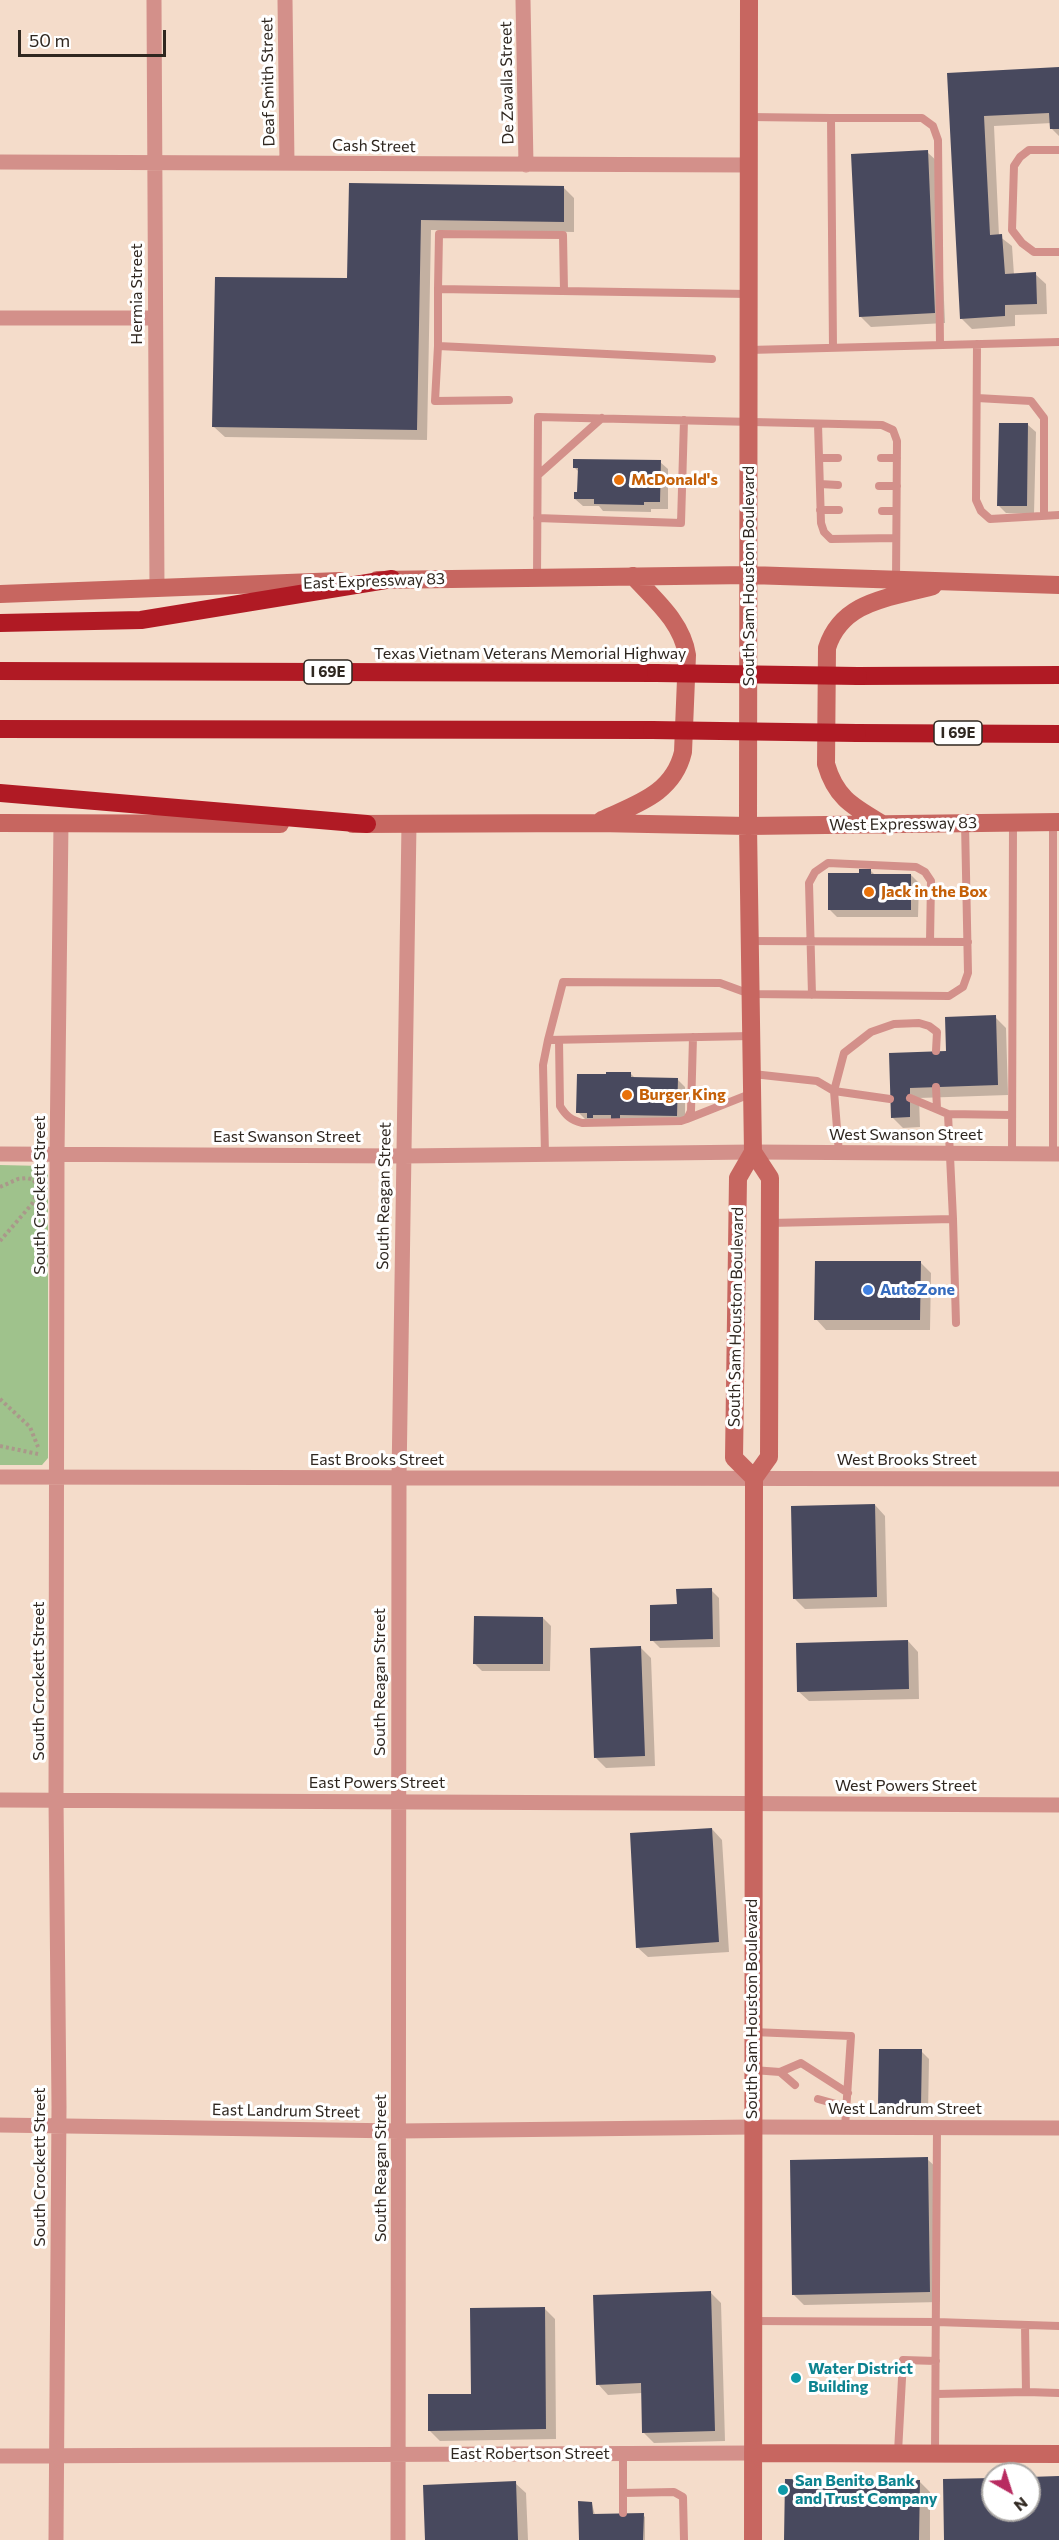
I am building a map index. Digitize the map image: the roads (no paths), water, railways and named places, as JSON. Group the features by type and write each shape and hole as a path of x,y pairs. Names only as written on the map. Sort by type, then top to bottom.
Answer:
{"highway":[{"path":"0,623 141,620 393,579"},
{"name":"Texas Vietnam Veterans Memorial Highway","path":"0,671 1059,675"},
{"name":"I 69E","path":"0,729 652,730 1059,734"},
{"path":"0,793 367,824"}],"main road":[{"name":"South Sam Houston Boulevard","path":"749,0 748,826 753,1152 738,1178 734,1458 754,1478"},
{"name":"East Expressway 83","path":"0,594 393,579 749,575"},
{"path":"749,575 1059,585"},
{"path":"598,823 661,790 679,768 683,752 685,643 680,629 671,617 633,576"},
{"path":"884,825 848,803 830,781 825,764 827,648 832,632 850,613 864,606 949,582"},
{"name":"West Expressway 83","path":"748,826 1056,822"},
{"path":"0,823 598,823 748,826"},
{"name":"South Sam Houston Boulevard","path":"753,1152 770,1178 769,1456 754,1478 753,2540"},
{"name":"East Robertson Street","path":"753,2453 1059,2454"}],"street":[{"name":"Hermia Street","path":"153,0 158,589"},
{"name":"Deaf Smith Street","path":"285,0 287,163"},
{"name":"De Zavalla Street","path":"523,0 526,165"},
{"name":"Cash Street","path":"0,162 748,165"},
{"path":"0,318 155,318"},
{"name":"South Crockett Street","path":"56,2540 59,2124 56,1799 57,1154 61,823"},
{"name":"South Reagan Street","path":"398,2540 399,1478 409,824"},
{"name":"West Swanson Street","path":"753,1152 1056,1154"},
{"name":"East Swanson Street","path":"0,1154 403,1156 753,1152"},
{"name":"East Brooks Street","path":"0,1477 754,1478"},
{"name":"West Brooks Street","path":"754,1478 1059,1479"},
{"name":"East Powers Street","path":"0,1800 753,1803"},
{"name":"West Powers Street","path":"753,1803 1059,1805"},
{"name":"East Landrum Street","path":"0,2125 59,2124 399,2131 752,2127"},
{"name":"West Landrum Street","path":"752,2127 1059,2128"},
{"name":"East Robertson Street","path":"0,2456 753,2453"}],"lane":[{"path":"749,117 922,118 933,126 938,140 940,345"},
{"path":"831,118 833,348"},
{"path":"1059,150 1029,150 1014,166 1012,230 1022,243 1034,252 1059,252"},
{"path":"509,400 435,400 439,234 563,235 564,291"},
{"path":"438,289 749,294"},
{"path":"749,350 1059,342"},
{"path":"977,344 976,500 981,511 990,519 1059,515"},
{"path":"438,346 711,359"},
{"path":"977,398 1031,401 1039,408 1044,418 1044,516"},
{"path":"537,577 538,417 882,425 893,430 897,441 896,580"},
{"path":"538,475 602,418"},
{"path":"537,518 681,523 684,420"},
{"path":"818,424 820,510 824,532 831,539 896,538"},
{"path":"819,458 838,458"},
{"path":"881,458 897,458"},
{"path":"820,484 838,485"},
{"path":"879,486 897,486"},
{"path":"820,510 838,510"},
{"path":"882,511 896,511"},
{"path":"1056,822 1056,1154"},
{"path":"1012,1154 1013,823"},
{"path":"545,1154 543,1065 564,982 720,983 750,994 949,996 963,987 968,973 965,824"},
{"path":"812,994 809,883 815,872 828,863 916,867 925,872 932,881 930,942"},
{"path":"750,941 968,942"},
{"path":"839,1152 834,1090 844,1053 871,1032 894,1024 919,1023 937,1032 936,1051"},
{"path":"548,1040 751,1036"},
{"path":"687,1119 691,1111 693,1037"},
{"path":"559,1040 560,1106 572,1120 582,1123 681,1121 752,1094"},
{"path":"752,1074 817,1081 834,1090 890,1099"},
{"path":"936,1087 937,1109"},
{"path":"910,1098 948,1114 1012,1115"},
{"path":"948,1114 956,1323"},
{"path":"770,1223 953,1219"},
{"path":"752,2032 851,2036 845,2127"},
{"path":"752,2070 780,2072 801,2063 848,2093"},
{"path":"780,2072 795,2085"},
{"path":"818,2099 847,2107"},
{"path":"935,2454 937,2127"},
{"path":"753,2321 936,2322 1059,2326"},
{"path":"1025,2325 1026,2392"},
{"path":"898,2453 903,2360 936,2361"},
{"path":"937,2394 1059,2393"},
{"path":"623,2453 623,2513"},
{"path":"623,2493 674,2492 683,2497 684,2540"}],"place":[{"name":"McDonald's","path":"619,480"},
{"name":"Jack in the Box","path":"869,892"},
{"name":"Burger King","path":"627,1095"},
{"name":"AutoZone","path":"868,1290"},
{"name":"Water District Building","path":"796,2378"},
{"name":"San Benito Bank and Trust Company","path":"783,2490"}]}
